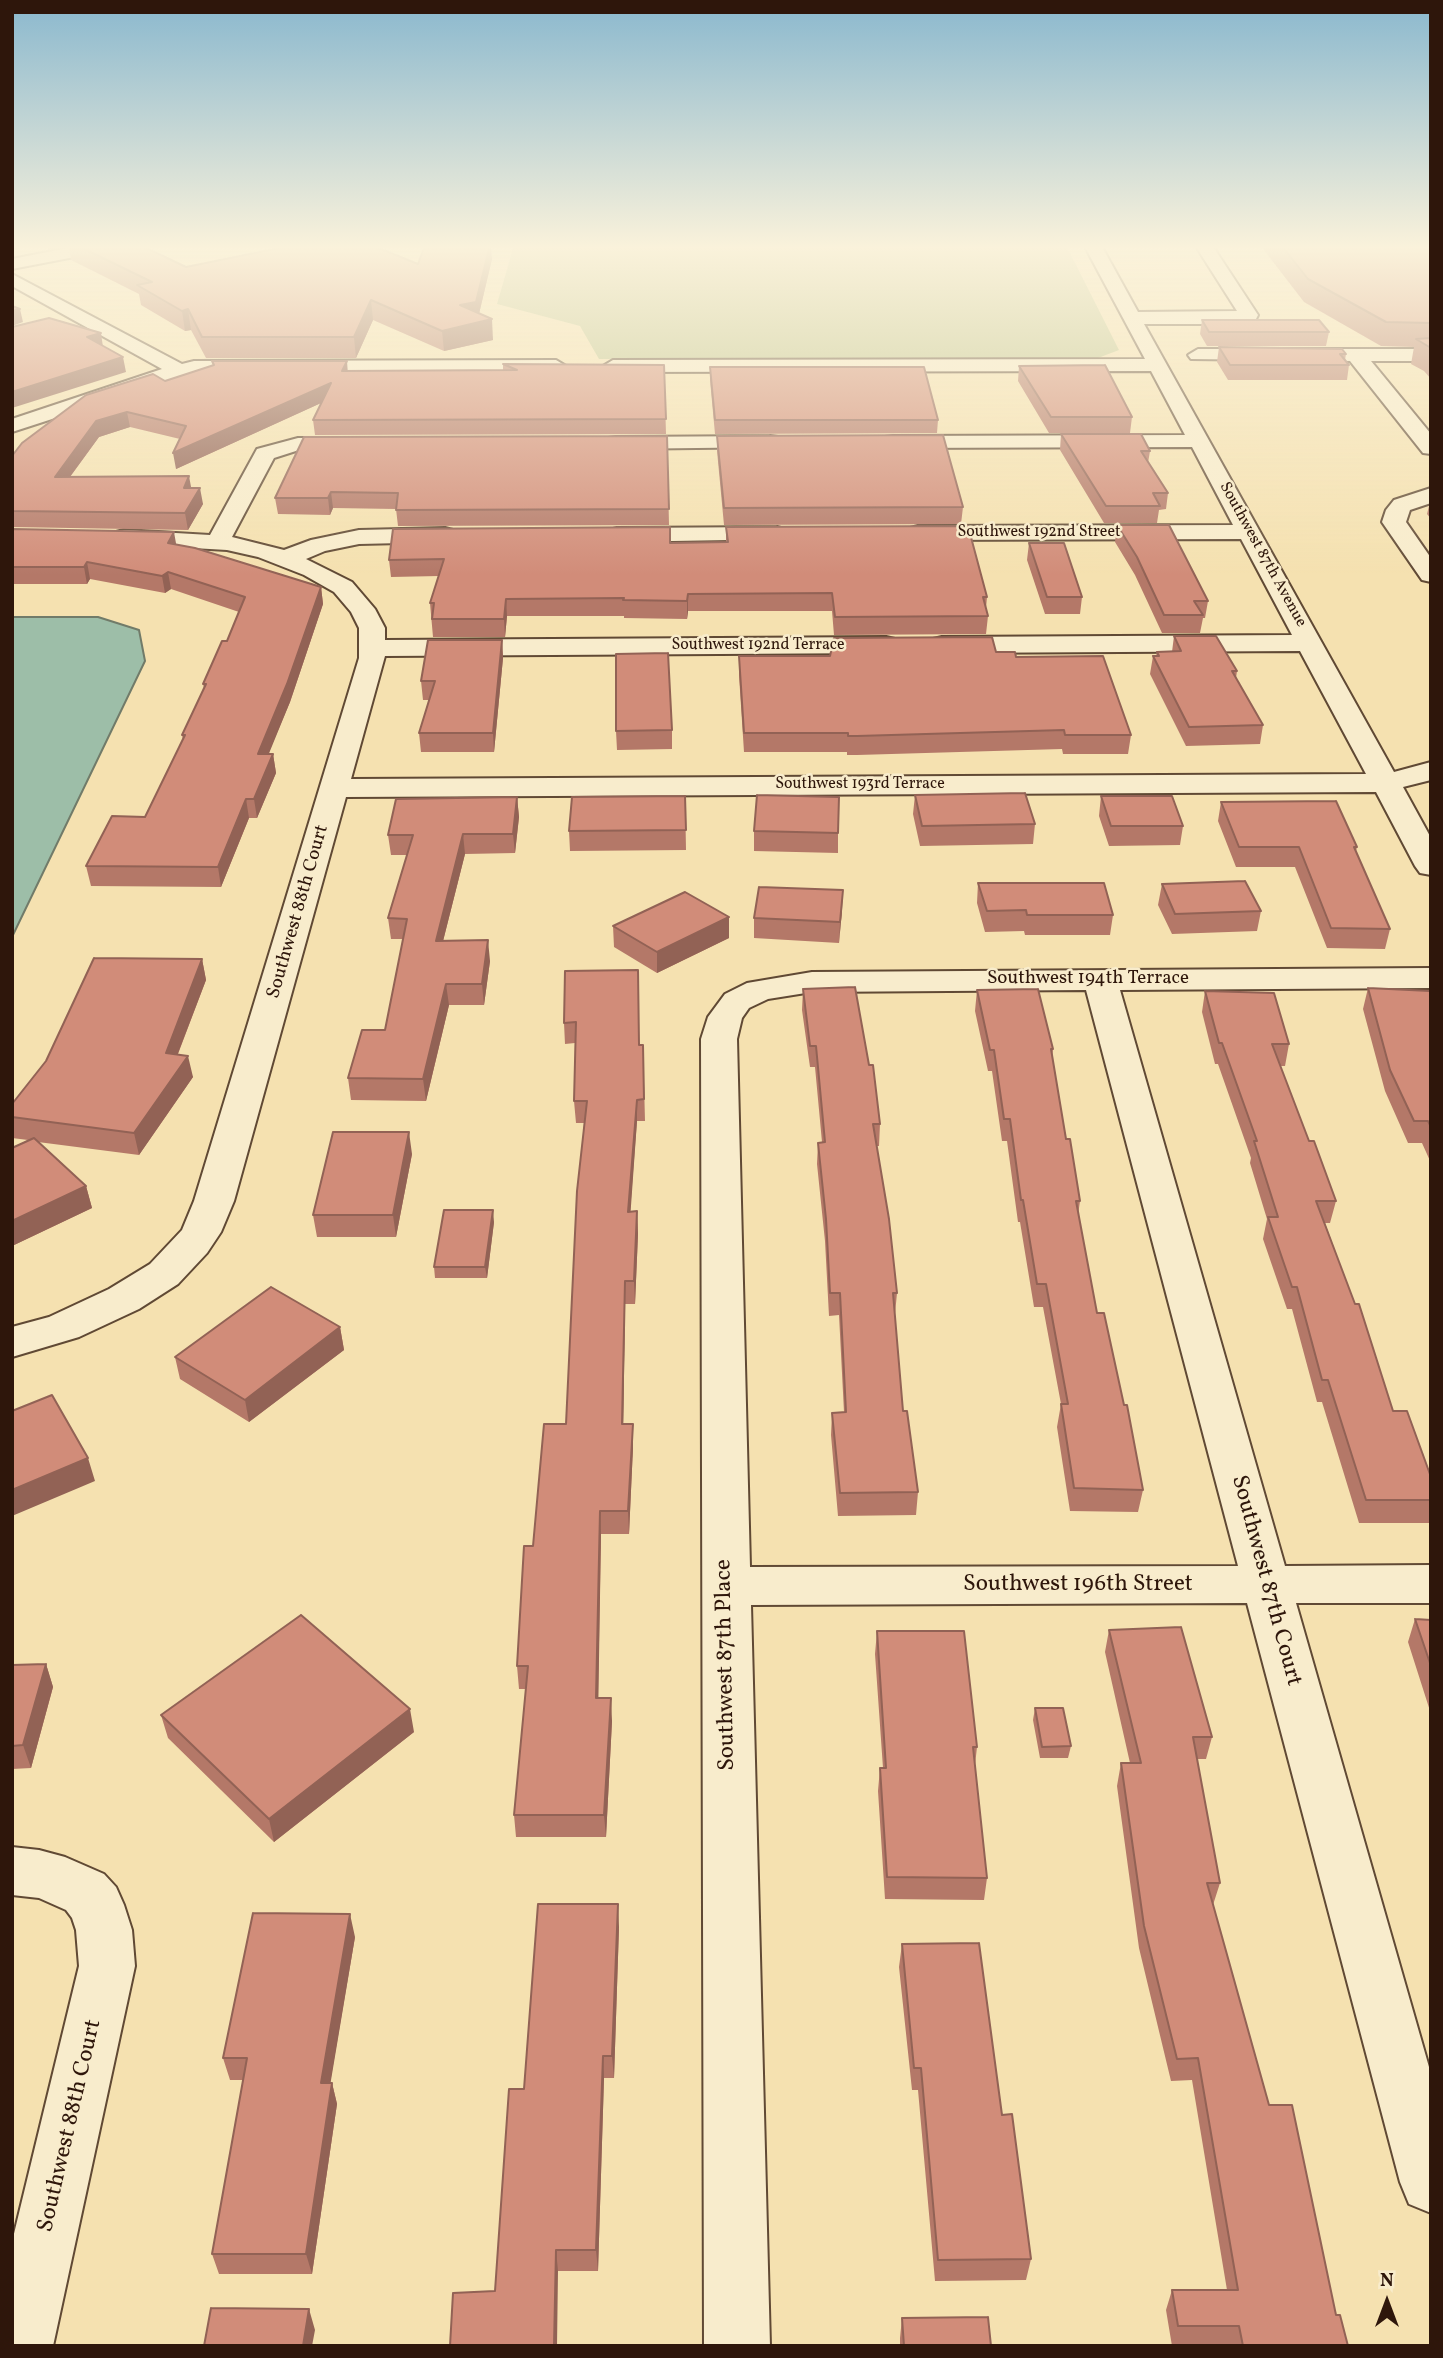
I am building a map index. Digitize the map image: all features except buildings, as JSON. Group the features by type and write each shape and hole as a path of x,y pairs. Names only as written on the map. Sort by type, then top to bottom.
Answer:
{"street":[{"path":"152,355 179,370"},
{"name":"Southwest 87th Avenue","path":"1152,355 1431,866"},
{"path":"1356,355 1431,448"},
{"path":"12,426 179,370 204,367 1157,365"},
{"path":"867,442 1200,441"},
{"path":"601,443 797,442"},
{"path":"218,542 260,460 274,450 298,444 378,443"},
{"path":"1431,495 1402,505 1397,510 1394,522 1398,532 1431,575"},
{"name":"Southwest 192nd Street","path":"900,533 1250,532"},
{"path":"595,535 803,534"},
{"path":"286,558 319,545 359,537 471,535"},
{"path":"101,537 218,542 286,558 328,577 353,597 372,628 373,648"},
{"name":"Southwest 192nd Terrace","path":"373,648 1310,643"},
{"name":"Southwest 88th Court","path":"12,1342 64,1327 98,1313 164,1274 193,1244 211,1209 335,788 373,648"},
{"path":"1385,783 1431,771"},
{"path":"1385,783 1431,797"},
{"name":"Southwest 193rd Terrace","path":"335,788 1385,783"},
{"name":"Southwest 194th Terrace","path":"747,995 776,985 812,982 1431,978"},
{"name":"Southwest 87th Court","path":"1100,980 1431,2182"},
{"name":"Southwest 87th Place","path":"737,2346 719,1039 720,1028 730,1009 747,995"},
{"name":"Southwest 196th Street","path":"725,1586 1431,1584"},
{"name":"Southwest 88th Court","path":"12,1871 38,1874 65,1882 85,1892 96,1905 104,1930 107,1966 20,2346"}],"green space":[{"path":"597,355 1106,355 1098,358 599,359"}],"shaded area":[{"path":"12,617 98,617 139,630 145,661 12,937"}]}
